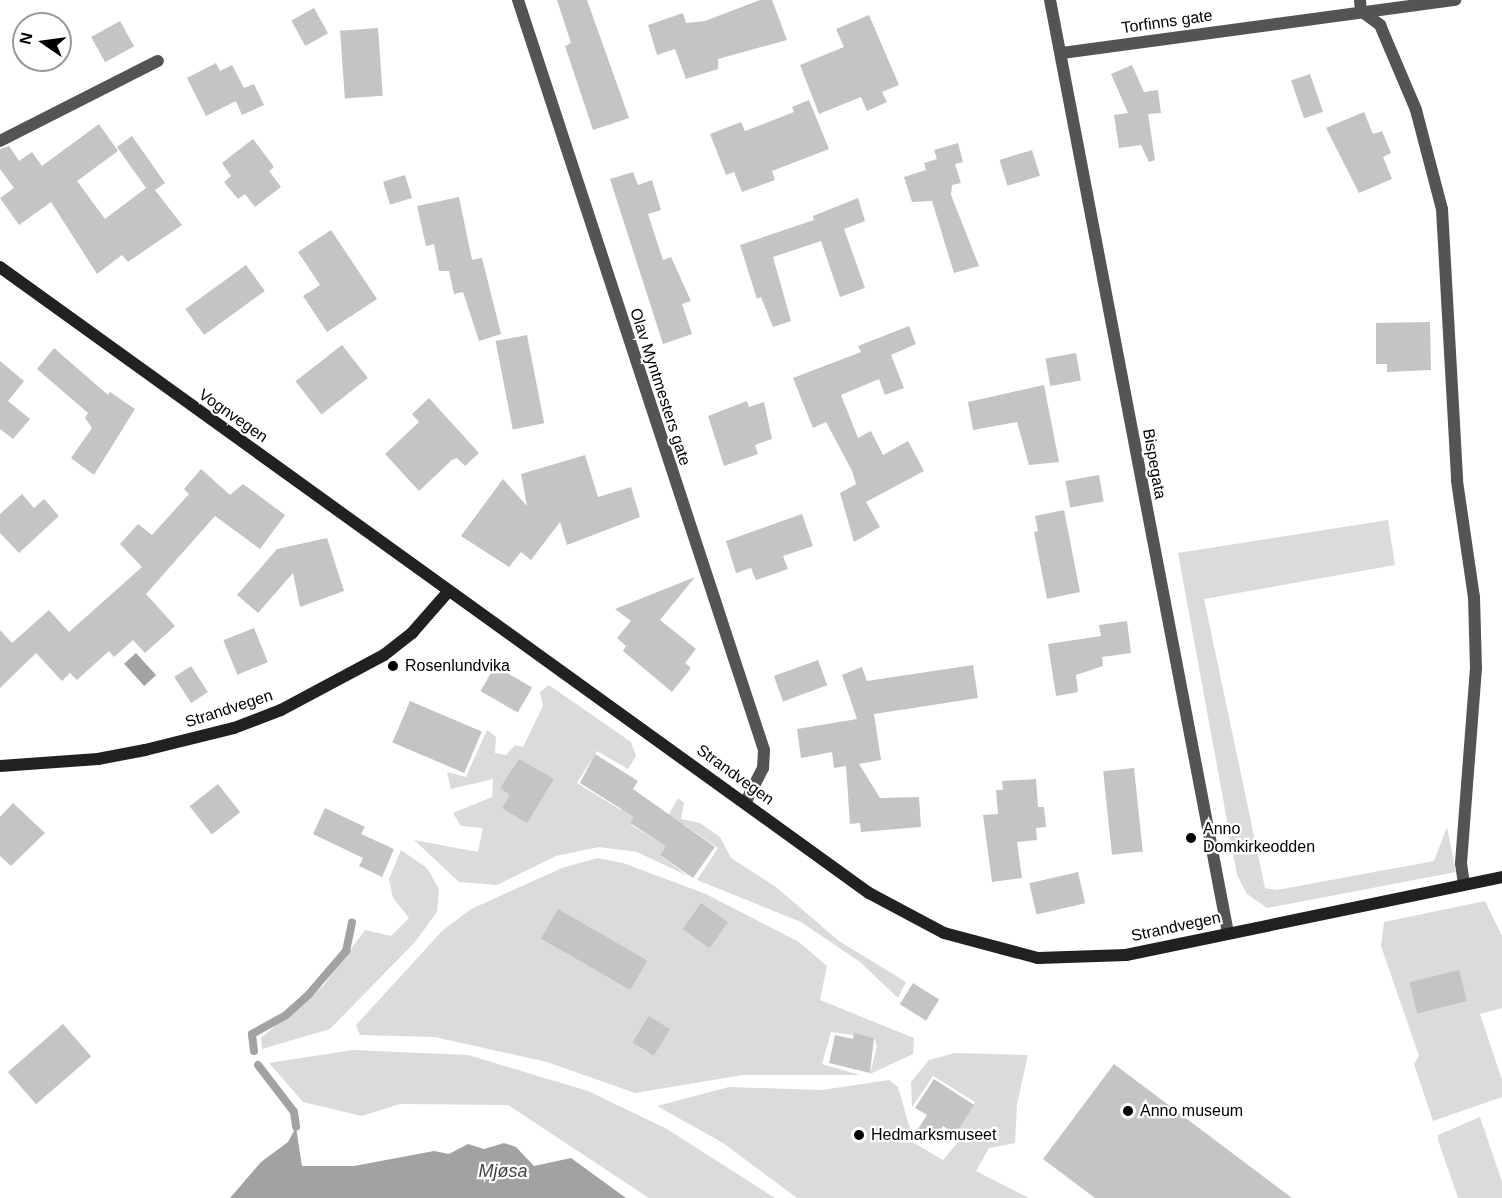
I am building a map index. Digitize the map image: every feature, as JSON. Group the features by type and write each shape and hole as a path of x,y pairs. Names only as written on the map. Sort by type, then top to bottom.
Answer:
{"main road":[{"name":"Vognvegen","path":"0,267 447,593"},
{"name":"Strandvegen","path":"0,765 98,759 193,739 272,713 384,655 412,633 447,593 908,917 979,946 1038,958 1074,959 1126,955 1502,877"}],"street":[{"name":"Olav Myntmesters gate","path":"518,0 764,750 757,784 745,803"},
{"name":"Bispegata","path":"1050,0 1062,53 1190,752 1228,933"},
{"name":"Torfinns gate","path":"1062,53 1361,6 1455,0"},
{"path":"1361,6 1380,25 1406,83 1432,156 1442,209 1457,481 1474,597 1476,668 1461,863 1464,884"},
{"path":"0,141 158,61"}],"shaded area":[{"path":"1388,520 1395,565 1204,599 1265,888 1277,890 1434,861 1447,827 1456,872 1267,908 1247,894 1237,875 1178,553"},
{"path":"549,685 631,742 636,756 628,769 597,751 577,783 621,810 635,793 645,801 631,825 655,839 678,798 684,803 681,819 700,823 720,837 731,858 776,887 839,941 906,982 898,998 860,962 801,922 697,880 718,848 683,824 660,855 688,876 637,852 599,847 556,856 497,885 459,882 414,840 478,852 483,828 461,826 453,813 492,797 493,779 451,789 447,772 466,777 487,730 496,737 495,753 506,755 515,745 523,747 543,706 540,692"},
{"path":"401,850 427,868 439,889 437,912 415,942 330,1029 262,1049 261,1038 323,986 365,930 391,936 409,918 393,898 389,879"},
{"path":"597,858 623,863 706,894 799,942 827,966 820,1000 914,1038 913,1054 870,1074 877,1046 874,1038 831,1032 822,1064 860,1075 743,1075 635,1093 547,1062 434,1037 360,1035 356,1025 442,931 471,909 562,868"},
{"path":"1485,901 1502,936 1502,1008 1480,1014 1502,1080 1502,1097 1433,1121 1414,1064 1419,1056 1381,946 1384,922"},
{"path":"353,1050 468,1055 588,1091 667,1129 775,1198 649,1198 508,1105 400,1104 362,1116 303,1102 269,1063"},
{"path":"955,1053 1028,1055 1017,1104 1015,1143 989,1148 976,1171 1029,1198 797,1198 723,1143 657,1106 729,1087 822,1090 889,1080 898,1087 914,1143 943,1160 963,1136 957,1132 975,1102 933,1076 912,1107 911,1082 929,1060"},
{"path":"1480,1117 1502,1182 1502,1198 1458,1198 1438,1135"}],"water":[{"path":"136,653 156,675 144,686 124,664"},
{"name":"Mjøsa","path":"296,1127 302,1166 354,1166 434,1151 449,1154 468,1144 484,1149 504,1143 516,1147 534,1166 571,1158 626,1198 230,1198 261,1162 288,1142"}],"building":[{"path":"557,0 587,0 629,118 593,130 565,46 571,43"},
{"path":"760,0 772,0 787,40 718,59 718,69 686,79 675,49 657,55 648,25 683,13 686,23 705,21"},
{"path":"314,8 328,33 305,46 291,21"},
{"path":"869,15 899,85 882,92 887,102 867,111 861,97 819,114 800,65 844,47 836,29"},
{"path":"120,21 134,46 105,62 91,37"},
{"path":"378,28 383,96 345,98 340,31"},
{"path":"216,63 220,71 232,65 244,88 254,84 264,105 242,115 236,101 206,116 187,78"},
{"path":"1132,65 1144,92 1158,90 1161,113 1148,114 1155,160 1149,162 1141,145 1119,148 1114,115 1128,113 1111,74"},
{"path":"1310,74 1323,112 1304,118 1291,81"},
{"path":"809,100 829,149 772,171 775,180 742,192 734,172 726,175 710,134 741,122 745,131 794,112 792,107"},
{"path":"1364,112 1373,134 1382,131 1391,153 1383,157 1392,179 1359,193 1326,128"},
{"path":"99,124 118,151 77,181 105,219 146,188 117,147 132,136 165,183 155,190 182,225 128,262 122,255 97,274 51,202 19,225 0,198 14,188 0,169 0,149 9,146 19,161 32,152 42,166"},
{"path":"253,139 274,167 269,171 281,187 255,207 245,194 238,199 224,182 231,176 222,163"},
{"path":"958,143 963,162 955,164 961,183 952,185 951,195 979,266 954,273 932,201 912,202 904,177 926,170 924,163 937,159 934,150"},
{"path":"1032,150 1040,176 1007,186 999,160"},
{"path":"633,172 638,185 652,180 661,210 648,214 663,260 671,257 691,301 682,304 692,334 663,344 610,179"},
{"path":"405,175 412,198 390,205 383,182"},
{"path":"459,197 472,260 482,258 501,334 479,341 463,292 454,294 449,271 439,271 434,244 426,246 417,206"},
{"path":"858,198 865,221 844,229 865,288 840,297 821,241 773,257 791,321 773,327 761,297 757,299 740,245 814,220 813,216"},
{"path":"331,230 377,299 327,332 303,296 320,285 298,252"},
{"path":"246,265 265,291 204,335 185,309"},
{"path":"1430,322 1431,370 1387,372 1387,364 1376,364 1376,323"},
{"path":"909,326 916,344 891,355 904,388 885,395 879,379 841,395 858,438 871,431 883,455 908,441 924,471 866,502 880,527 854,542 840,493 856,484 852,471 826,422 813,428 793,378 861,352 858,346"},
{"path":"527,335 544,423 513,429 496,341"},
{"path":"342,345 368,378 321,414 296,381"},
{"path":"54,348 108,395 110,392 135,409 94,475 71,458 92,428 85,418 88,413 37,369"},
{"path":"1076,353 1081,381 1050,386 1045,358"},
{"path":"0,361 24,381 8,401 30,419 13,439 0,429"},
{"path":"1044,385 1059,462 1029,465 1017,422 973,430 968,402"},
{"path":"429,398 479,453 465,466 457,458 452,460 419,491 385,454 419,422 412,414"},
{"path":"747,401 749,407 764,402 772,439 755,445 758,454 724,466 708,416"},
{"path":"585,455 598,497 631,487 640,517 567,545 560,522 531,560 521,552 509,567 461,536 503,479 527,506 521,474"},
{"path":"201,469 230,495 243,484 285,515 260,549 215,516 146,594 175,626 145,653 133,640 114,657 109,651 77,680 70,673 62,681 36,653 0,688 0,630 12,643 49,610 69,632 142,567 120,544 138,524 152,535 189,494 184,489"},
{"path":"1099,475 1104,502 1070,507 1066,481"},
{"path":"22,494 34,508 44,499 59,516 19,553 0,533 0,514"},
{"path":"1064,510 1080,592 1047,599 1034,532 1038,531 1035,516"},
{"path":"802,514 813,546 783,556 788,569 756,580 751,568 736,573 726,541"},
{"path":"327,538 344,591 300,607 293,573 258,613 237,595 277,549"},
{"path":"695,577 660,620 696,649 685,663 691,668 672,692 623,651 626,646 617,638 631,621 615,609"},
{"path":"1127,621 1131,653 1102,657 1103,666 1076,675 1078,692 1056,696 1048,644 1101,636 1099,625"},
{"path":"254,628 268,662 237,675 223,640"},
{"path":"818,660 827,685 783,701 774,676"},
{"path":"973,665 978,698 874,714 881,760 859,764 880,798 919,797 921,827 861,832 860,823 850,824 846,766 834,768 832,752 801,758 797,729 857,719 842,675 862,667 867,681"},
{"path":"191,666 208,692 191,703 174,677"},
{"path":"495,666 532,687 518,713 480,691"},
{"path":"410,701 482,731 464,773 392,742"},
{"path":"595,754 638,781 633,789 715,847 693,878 660,855 666,846 630,823 634,817 580,783"},
{"path":"519,759 554,779 527,823 502,808 510,795 500,788"},
{"path":"1134,768 1143,852 1112,855 1103,771"},
{"path":"1036,779 1038,807 1044,807 1046,827 1036,828 1037,840 1017,842 1022,878 992,882 983,815 998,814 996,790 1003,790 1002,781"},
{"path":"218,784 240,812 212,835 190,806"},
{"path":"13,803 45,833 11,866 0,856 0,817"},
{"path":"325,808 365,827 361,834 394,849 382,877 359,866 363,858 313,834"},
{"path":"1078,872 1085,903 1036,914 1029,883"},
{"path":"701,903 728,922 710,948 683,929"},
{"path":"558,909 647,960 630,990 541,938"},
{"path":"1459,970 1467,1001 1417,1013 1410,982"},
{"path":"913,983 939,999 926,1021 900,1004"},
{"path":"649,1016 670,1029 654,1056 633,1042"},
{"path":"63,1024 91,1056 36,1104 8,1072"},
{"path":"854,1033 874,1038 870,1073 829,1063 835,1035 853,1039"},
{"name":"Anno museum","path":"1114,1064 1292,1198 1095,1198 1043,1159"},
{"path":"934,1079 974,1105 956,1134 943,1126 934,1140 918,1129 927,1115 915,1108"}],"waterway":[{"path":"254,1051 252,1034 286,1015 309,994 346,951 352,923"},
{"path":"258,1065 294,1112 296,1127"}],"place":[{"name":"Rosenlundvika","path":"393,666"},
{"name":"Anno Domkirkeodden","path":"1191,838"},
{"name":"Anno museum","path":"1128,1111"},
{"name":"Hedmarksmuseet","path":"859,1135"}]}
